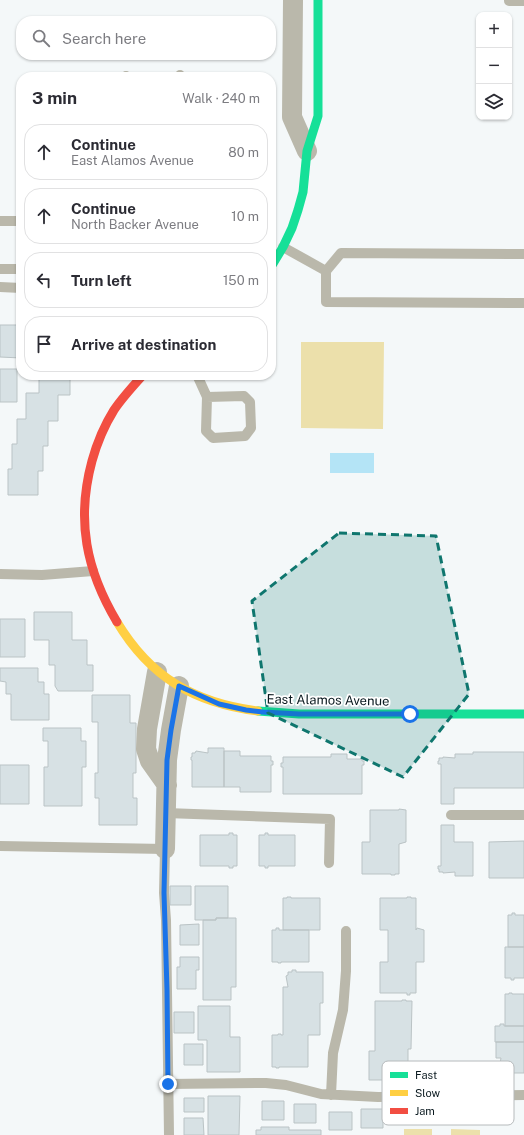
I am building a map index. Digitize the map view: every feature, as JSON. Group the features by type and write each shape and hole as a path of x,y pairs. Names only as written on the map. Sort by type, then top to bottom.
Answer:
{"street":[{"path":"293,0 292,117 307,152"},
{"path":"276,259 292,228 298,210 303,192 307,152 318,116 318,0"},
{"name":"East Alamos Avenue","path":"139,380 114,410 100,436 89,467 84,496 83,521 86,545 93,571 106,604 124,635 157,672 179,686 206,699 230,707 246,710 281,713 524,714"},
{"path":"157,672 147,729 146,749 150,761 166,785"},
{"path":"165,848 167,760 179,686"}],"lane":[{"path":"509,1 524,1"},
{"path":"0,221 16,221"},
{"path":"283,247 326,271"},
{"path":"524,254 341,253 326,271 326,302 524,304"},
{"path":"0,269 16,269"},
{"path":"0,287 16,288"},
{"path":"199,380 207,397 206,431 213,438 245,436 251,428 250,402 244,396 207,397"},
{"path":"0,574 42,575 93,571"},
{"path":"166,813 330,819 329,863"},
{"path":"451,815 524,815"},
{"path":"0,846 165,848 164,893 169,1135"},
{"path":"331,1095 333,1053 343,1010 346,971 346,931"},
{"path":"168,1084 266,1083 286,1086 316,1094 382,1097"},
{"path":"514,1095 524,1095"}],"highlighted area":[{"path":"339,533 436,536 469,694 403,777 268,713 252,601"}],"shaded area":[{"path":"301,342 384,342 383,429 301,428"},
{"path":"404,1129 432,1129 432,1135 404,1135"},
{"path":"451,1129 480,1130 480,1135 451,1135"}],"water":[{"path":"330,453 374,453 374,473 330,473"}],"building":[{"path":"0,325 16,325 16,358 0,357"},
{"path":"0,369 16,369 17,402 0,402"},
{"path":"39,380 70,380 70,395 58,395 58,421 48,421 48,446 43,446 43,471 38,471 38,495 8,495 8,469 12,469 12,444 17,444 17,419 26,419 26,393 39,393"},
{"path":"34,612 72,612 72,640 87,640 87,665 93,665 93,691 58,691 55,686 55,665 49,665 49,640 34,640"},
{"path":"0,619 25,619 25,657 0,657"},
{"path":"0,668 38,668 38,682 44,682 44,694 49,694 49,720 11,720 11,694 6,694 6,682 0,681"},
{"path":"92,695 130,695 130,723 136,723 136,773 133,773 133,798 137,798 137,825 99,825 99,798 95,798 95,773 98,773 98,722 92,722"},
{"path":"43,728 81,728 81,741 86,741 86,767 82,767 82,806 44,806 44,767 48,767 48,741 43,741"},
{"path":"208,748 224,748 224,787 192,787 192,753 195,753 196,751 208,753"},
{"path":"224,751 240,751 240,756 271,756 273,765 271,765 271,792 240,792 240,787 224,787"},
{"path":"473,752 524,752 524,788 454,788 454,804 441,804 441,764 438,764 439,758 455,758 455,754 473,754"},
{"path":"331,754 347,754 347,759 362,759 362,761 364,761 364,765 362,765 362,794 283,794 283,767 281,767 281,763 283,763 283,757 331,757"},
{"path":"0,765 29,765 29,804 0,804"},
{"path":"370,810 406,810 406,842 399,844 399,874 362,874 362,842 370,842"},
{"path":"441,825 454,825 454,842 473,842 473,876 455,876 455,872 439,872 438,866 441,866"},
{"path":"229,833 237,835 237,866 229,868 229,866 200,866 200,835 229,835"},
{"path":"265,833 268,833 268,835 295,835 295,866 268,866 268,868 265,868 265,866 259,866 259,835 265,835"},
{"path":"524,841 524,878 489,878 489,842"},
{"path":"170,886 191,886 191,905 170,905"},
{"path":"195,886 228,886 228,918 216,918 216,920 195,920"},
{"path":"283,898 320,898 320,930 283,930"},
{"path":"380,898 416,898 416,930 417,928 424,930 424,962 416,962 416,993 410,993 410,995 407,995 407,993 380,993 380,962 388,962 388,930 380,930"},
{"path":"512,913 515,913 515,915 524,915 524,947 508,947 508,915 512,915"},
{"path":"216,918 236,918 236,987 231,987 231,1000 203,1000 203,920 216,920"},
{"path":"199,924 199,945 180,945 180,925"},
{"path":"276,928 279,928 279,930 309,930 309,962 272,962 272,930 276,930"},
{"path":"505,947 524,947 524,978 514,978 514,980 511,980 511,978 505,978"},
{"path":"180,957 199,957 199,970 196,970 196,989 177,989 177,967 180,967"},
{"path":"292,970 296,970 296,972 323,972 323,1003 320,1003 320,1035 308,1035 308,1067 276,1068 272,1067 272,1035 283,1035 283,987 288,987 286,976 288,975 288,972 292,972"},
{"path":"505,994 524,994 524,1026 505,1026"},
{"path":"375,1001 412,1001 411,1049 408,1049 408,1061 382,1061 382,1080 369,1080 369,1051 375,1051"},
{"path":"198,1006 230,1006 230,1037 240,1037 240,1072 207,1072 207,1040 198,1040"},
{"path":"174,1012 194,1012 194,1033 174,1033"},
{"path":"500,1024 504,1024 504,1026 524,1026 524,1042 495,1042 495,1026 500,1026"},
{"path":"496,1042 524,1042 524,1073 514,1073 514,1061 500,1061 501,1058 496,1058"},
{"path":"184,1044 203,1044 203,1065 184,1065"},
{"path":"208,1096 240,1096 239,1135 208,1135"},
{"path":"184,1098 204,1098 204,1112 184,1112"},
{"path":"262,1101 284,1101 284,1120 262,1120"},
{"path":"294,1104 316,1104 316,1123 294,1123"},
{"path":"361,1109 382,1109 383,1128 361,1128"},
{"path":"329,1112 352,1112 352,1130 329,1130"},
{"path":"184,1118 203,1118 204,1135 184,1135"},
{"path":"261,1127 289,1127 289,1130 321,1130 321,1135 256,1135 256,1130 261,1130"}],"traffic: fast":[{"path":"276,259 292,228 298,210 303,192 307,151 318,116 318,0"},
{"path":"258,711 299,714 524,714"}],"traffic: slow":[{"path":"117,622 144,658 159,672 176,684 194,694 214,701 258,711"}],"traffic: jam":[{"path":"117,622 106,603 91,564 87,544 85,504 87,483 92,461 104,428 117,406 139,380"}],"route":[{"path":"168,1084 166,920 164,893 167,760 179,686 219,704 246,710 299,714 410,714"}]}
